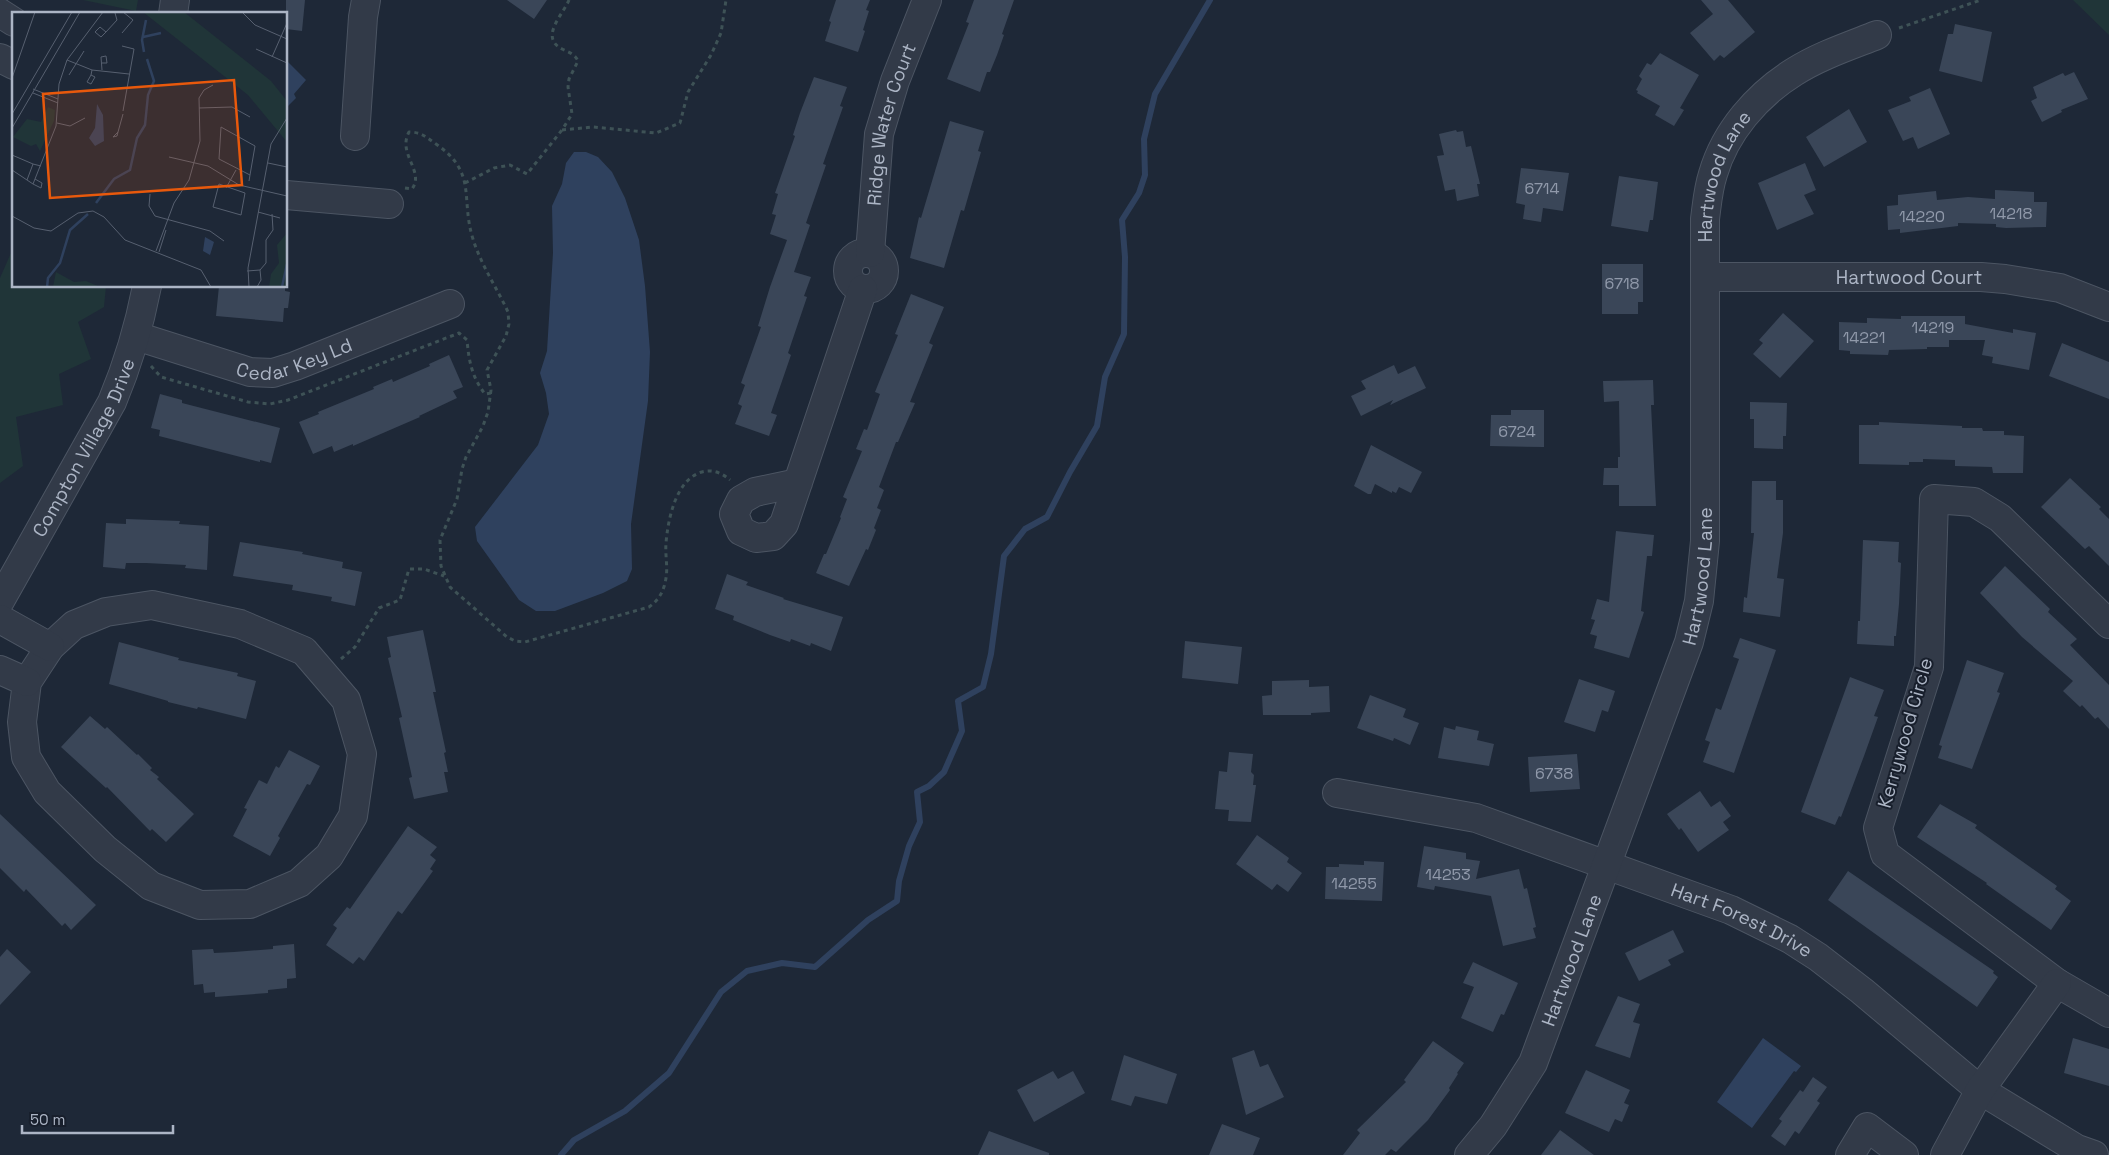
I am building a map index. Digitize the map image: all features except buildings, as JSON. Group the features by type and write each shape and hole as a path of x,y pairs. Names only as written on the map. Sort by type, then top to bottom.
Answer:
{"street":[{"path":"355,136 363,18 366,0"},
{"name":"Ridge Water Court","path":"747,496 741,500 734,514 741,531 756,538 773,536 784,524 863,289 854,285 848,277 848,267 852,258 861,253 870,253 879,134 895,81 927,0"},
{"path":"0,13 12,21"},
{"name":"Hartwood Lane","path":"1469,1155 1493,1126 1533,1063 1608,864 1688,642 1699,601 1705,541 1705,219 1713,173 1730,136 1744,116 1770,88 1817,59 1877,35"},
{"path":"0,58 12,64"},
{"path":"288,196 389,204"},
{"name":"Hartwood Court","path":"1705,277 1997,278 2060,288 2109,307"},
{"name":"Compton Village Drive","path":"0,601 112,402 126,370 147,288"},
{"name":"Cedar Key Ld","path":"136,336 250,372 273,372 295,366 450,304"},
{"path":"747,496 755,492 798,483"},
{"name":"Kerrywood Circle","path":"2109,624 2000,518 1974,502 1934,499 1929,666 1878,828 1885,854 2057,983 2109,1013"},
{"path":"152,605 240,624 304,651 323,674 346,700 362,754 353,816 329,856 299,883 250,904 200,905 151,886 105,848 47,792 26,757 22,722 27,682 50,647 74,624 106,612 152,605"},
{"path":"0,619 50,647"},
{"path":"0,670 27,682"},
{"name":"Hart Forest Drive","path":"1336,794 1476,818 1608,864 1731,910 1790,939 1818,957 1862,991 1980,1090 2077,1150 2094,1155"},
{"path":"1945,1155 1980,1090 2057,983"},
{"path":"1850,1155 1867,1127 1904,1155"}],"path":[{"path":"465,183 494,168 510,165 527,174 562,130 572,114 568,87 569,79 578,61 572,54 557,47 552,35 552,29 568,0"},
{"path":"562,130 593,127 656,134 680,123 688,92 711,55 721,33 726,0"},
{"path":"1877,35 1981,0"},
{"path":"389,204 404,188 412,189 416,184 417,176 406,151 405,140 409,132 418,132 444,149 455,159 462,172 473,241 508,312 509,324 506,336 487,370 490,390 488,412 483,426 466,457 457,499 440,540 441,566 450,587 499,631 515,641 525,642 649,607 657,601 663,591 666,578 666,543 670,520 685,483 693,474 710,470 720,472 747,496"},
{"path":"323,674 355,647 379,608 400,600 409,569 424,569 444,576"}],"green space":[{"path":"83,0 138,0 136,11"},
{"path":"2073,0 2109,0 2109,35"},
{"path":"12,251 12,288 106,288 104,307 78,322 91,359 59,374 63,405 16,417 23,466 0,483 0,278"}],"water":[{"path":"288,62 306,80 294,94 296,98 288,106"},
{"path":"574,152 586,152 598,157 612,172 625,198 639,240 650,352 648,401 631,524 632,569 627,581 603,593 555,611 536,611 519,600 477,541 475,527 538,445 549,414 546,393 540,373 547,351 553,253 552,206 562,184 566,163"},
{"path":"1763,1038 1801,1066 1796,1072 1794,1071 1752,1128 1717,1102"}],"waterway":[{"path":"561,1155 574,1140 625,1111 669,1073 721,992 747,971 782,963 815,967 868,920 897,901 899,881 909,846 920,822 917,792 929,786 944,772 962,731 958,701 983,687 991,654 1004,556 1025,529 1047,517 1070,472 1097,426 1105,377 1124,334 1125,257 1122,220 1139,193 1145,175 1144,139 1155,94 1210,0"}]}
